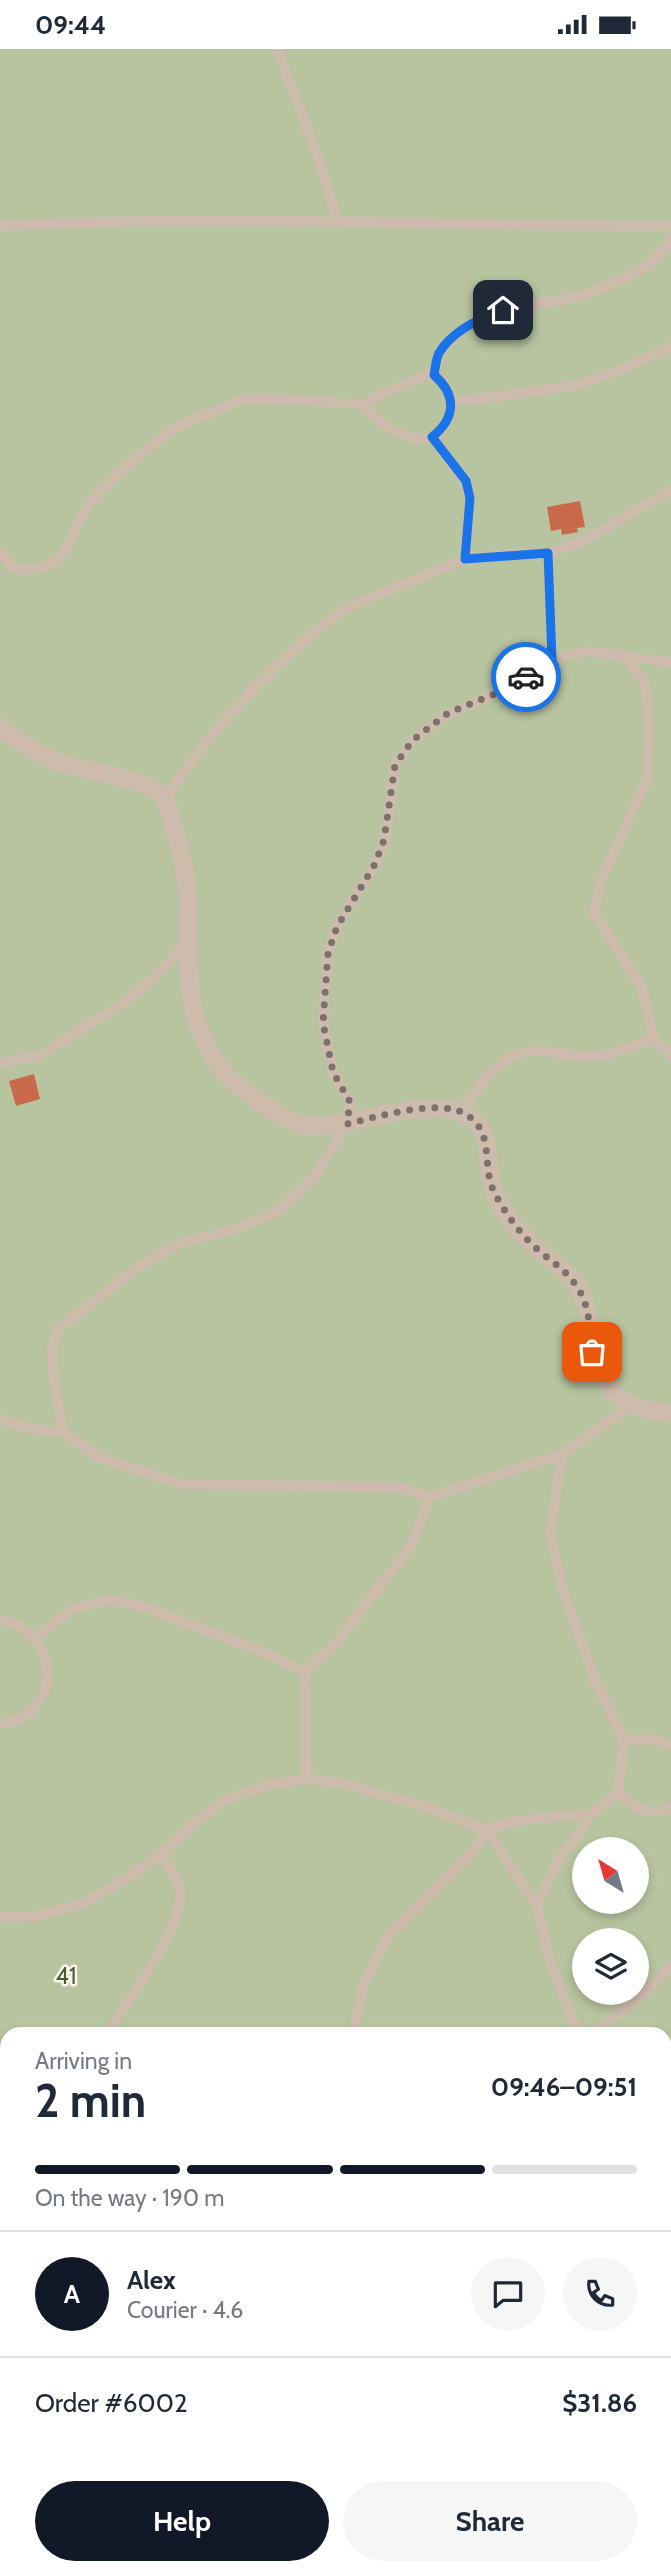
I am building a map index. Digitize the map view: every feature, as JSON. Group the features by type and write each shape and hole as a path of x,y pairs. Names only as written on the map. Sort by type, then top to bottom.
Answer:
{"street":[{"path":"0,727 36,753 61,763 130,778 165,797 187,889 190,998 202,1038 223,1070 248,1094 305,1126 347,1124 411,1109 462,1112 478,1124 485,1137 493,1190 511,1221 535,1248 563,1269 580,1291 589,1319 592,1352 603,1377 616,1395 632,1405 671,1413"}],"lane":[{"path":"277,49 319,159 337,220"},
{"path":"0,226 337,220 497,226 671,226"},
{"path":"434,375 439,354 454,337 478,319 503,310 579,297 617,282 647,266 668,245 671,238"},
{"path":"452,400 575,386 618,371 671,347"},
{"path":"0,551 10,565 26,569 43,568 59,558 90,504 124,469 175,429 243,399 310,400 365,406 380,422 408,436 423,439 432,437 442,429 452,400 447,389 434,375"},
{"path":"365,406 373,398 414,378 434,375"},
{"path":"432,437 466,481 470,498 465,559"},
{"path":"165,797 216,730 254,688 304,640 346,608 465,559 548,553 582,542 671,489"},
{"path":"548,553 552,660"},
{"path":"63,1432 53,1373 52,1347 59,1328 138,1267 180,1243 236,1229 278,1211 317,1174 347,1124 350,1102 333,1072 323,1023 328,953 337,927 375,864 384,840 395,765 413,740 448,713 510,688 552,660 586,651 671,662"},
{"path":"625,658 644,680 649,715 648,777 601,881 594,912 640,985 654,1039 671,1055"},
{"path":"0,1063 39,1056 123,1003 156,976 187,941"},
{"path":"462,1112 494,1068 516,1055 536,1051 599,1056 654,1039"},
{"path":"0,1419 26,1428 63,1432 101,1458 182,1484 399,1487 430,1497 562,1454 632,1405"},
{"path":"537,1905 559,1859 590,1815 618,1793 624,1740 597,1685 563,1591 550,1534 562,1454"},
{"path":"306,1779 305,1672 336,1643 411,1546 430,1497"},
{"path":"35,1638 72,1609 108,1600 142,1606 263,1652 305,1672"},
{"path":"0,1619 28,1630 35,1638 46,1658 48,1674 44,1691 36,1705 22,1717 0,1724"},
{"path":"624,1740 654,1739 671,1745"},
{"path":"0,1917 38,1916 84,1902 127,1878 160,1855 196,1821 226,1799 269,1786 306,1779 353,1787 426,1807 488,1829 511,1822 590,1815"},
{"path":"618,1793 633,1806 647,1812 665,1811 671,1807"},
{"path":"488,1829 537,1905 548,1958 576,2027"},
{"path":"354,2027 364,1983 389,1935 475,1849 488,1829"},
{"path":"112,2027 164,1944 180,1909 180,1886 160,1855"},
{"path":"601,2027 636,2000 671,1966"}],"green space":[{"name":"41","path":"0,49 671,49 671,2027 0,2027"}],"building":[{"path":"580,501 585,527 577,528 578,532 562,535 561,529 551,531 547,507"},
{"path":"34,1074 40,1099 16,1106 9,1081"}],"way so far":[{"path":"526,677 510,688 448,713 413,740 395,765 384,840 375,864 337,927 328,953 323,1023 333,1072 350,1102 347,1124 411,1109 462,1112 478,1124 485,1137 493,1190 511,1221 535,1248 563,1269 580,1291 589,1319 592,1352"}],"route":[{"path":"503,310 478,319 454,337 439,354 434,375 447,389 452,400 442,429 432,437 466,481 470,498 465,559 548,553 552,660 526,677"}]}
